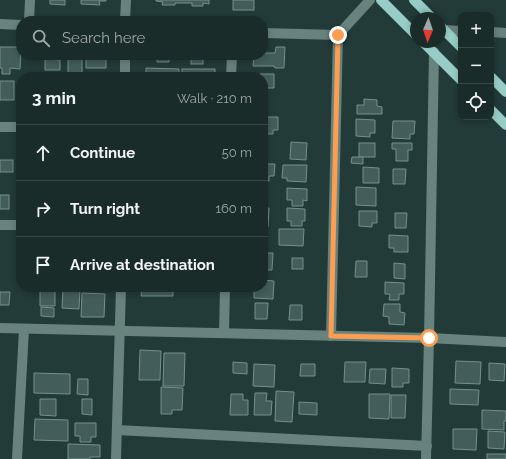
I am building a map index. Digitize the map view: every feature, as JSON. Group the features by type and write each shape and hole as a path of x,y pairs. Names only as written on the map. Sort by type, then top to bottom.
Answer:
{"main road":[{"path":"381,0 410,29"},
{"path":"414,0 426,12"},
{"path":"446,32 458,44"},
{"path":"430,48 458,77"},
{"path":"494,80 506,92"},
{"path":"494,113 506,125"}],"street":[{"path":"29,16 30,0"},
{"path":"125,16 126,0"},
{"path":"331,336 338,35 370,0"},
{"path":"0,24 16,25"},
{"path":"446,29 458,31"},
{"path":"494,32 506,33"},
{"path":"268,33 338,35"},
{"path":"426,459 434,52"},
{"path":"125,60 125,72"},
{"path":"231,72 232,60"},
{"path":"0,127 16,127"},
{"path":"0,225 16,225"},
{"path":"116,459 121,292"},
{"path":"224,333 225,292"},
{"path":"0,328 429,338 506,342"},
{"path":"17,459 24,329"},
{"path":"117,430 427,446"}],"building":[{"path":"50,0 65,0 65,5 50,4"},
{"path":"81,0 106,1 99,1 100,5 81,4"},
{"path":"156,0 209,0 209,4 203,3 203,6 192,6 192,3 162,5 163,2"},
{"path":"233,0 254,0 254,10 233,10"},
{"path":"0,47 16,47 16,60 20,60 20,69 10,68 10,74 2,74 2,68 0,68"},
{"path":"276,47 285,47 284,68 275,68 274,66 253,66 254,60 268,60 268,53 275,53"},
{"path":"45,60 60,60 60,70 45,70"},
{"path":"68,60 82,60 82,72 68,72"},
{"path":"86,60 106,60 106,68 86,68"},
{"path":"157,60 169,60 169,62 157,62"},
{"path":"191,60 203,60 203,64 191,64"},
{"path":"146,68 179,69 179,72 146,72"},
{"path":"182,69 215,69 215,72 182,72"},
{"path":"268,74 274,74 274,88 268,88"},
{"path":"0,81 14,81 14,100 0,100"},
{"path":"364,99 377,100 377,106 382,107 382,114 357,114 357,105 364,105"},
{"path":"268,117 278,117 278,130 273,130 273,134 268,134"},
{"path":"356,119 375,120 375,133 370,133 370,137 356,136"},
{"path":"393,121 415,121 414,134 410,134 410,139 392,138"},
{"path":"291,142 307,143 306,160 290,159"},
{"path":"359,143 375,143 375,157 359,157"},
{"path":"392,143 412,143 412,150 408,150 408,161 396,161 396,149 392,149"},
{"path":"352,157 363,157 363,164 351,163"},
{"path":"0,160 13,160 13,172 0,172"},
{"path":"268,164 275,164 274,176 269,176 269,181"},
{"path":"283,165 307,165 306,182 287,181 287,178 282,178"},
{"path":"363,167 379,168 379,183 363,183"},
{"path":"393,169 406,169 405,184 393,184"},
{"path":"356,187 376,188 376,206 356,205"},
{"path":"287,188 307,189 307,201 303,200 303,206 292,206 292,200 287,200"},
{"path":"0,195 9,195 9,209 0,209"},
{"path":"287,208 305,209 305,221 302,221 302,226 291,226 291,221 287,221"},
{"path":"359,211 377,211 377,223 372,223 372,227 359,226"},
{"path":"395,213 407,213 406,228 395,228"},
{"path":"279,229 304,229 303,246 279,245"},
{"path":"389,235 408,236 408,252 394,252 394,248 389,248"},
{"path":"268,253 273,253 272,270 268,270"},
{"path":"292,258 303,258 303,269 292,269"},
{"path":"356,261 367,261 367,277 355,277"},
{"path":"394,263 405,264 405,279 394,278"},
{"path":"268,280 274,281 273,299 254,298 254,292 268,292"},
{"path":"385,282 404,283 404,294 399,294 399,300 389,300 390,294 385,294"},
{"path":"0,292 10,292 9,305 0,305"},
{"path":"40,292 55,292 55,306 40,306"},
{"path":"63,292 80,292 79,309 62,308"},
{"path":"141,292 173,292 173,296 141,296"},
{"path":"82,293 105,294 104,317 81,317"},
{"path":"255,303 268,303 267,319 255,319"},
{"path":"384,304 400,304 400,312 405,313 404,325 389,324 389,317 383,316"},
{"path":"290,305 302,305 302,320 289,320"},
{"path":"41,307 54,308 54,317 41,316"},
{"path":"140,350 161,351 160,380 139,380"},
{"path":"164,353 185,353 184,386 163,386"},
{"path":"456,361 481,362 480,384 455,383"},
{"path":"233,362 247,363 247,374 233,373"},
{"path":"345,362 366,362 365,382 344,382"},
{"path":"489,363 505,364 504,381 489,380"},
{"path":"254,364 275,365 274,387 253,386"},
{"path":"301,364 315,364 315,376 300,376"},
{"path":"392,368 409,369 409,383 403,383 403,387 392,387"},
{"path":"370,369 386,369 385,384 369,383"},
{"path":"34,373 70,374 70,394 34,393"},
{"path":"78,379 88,379 88,395 77,394"},
{"path":"161,387 183,388 182,410 172,410 172,414 161,414"},
{"path":"450,389 479,390 478,405 450,404"},
{"path":"276,391 294,392 292,422 275,421"},
{"path":"255,393 267,393 266,401 272,401 271,415 254,415"},
{"path":"231,394 243,394 243,400 248,400 248,415 230,415"},
{"path":"369,394 390,394 389,419 369,418"},
{"path":"391,395 406,395 405,418 391,418"},
{"path":"40,399 56,399 56,416 40,415"},
{"path":"82,399 92,399 92,415 82,414"},
{"path":"299,402 317,403 317,415 299,414"},
{"path":"482,410 506,411 504,430 482,429"},
{"path":"35,419 68,420 68,441 34,440"},
{"path":"75,423 96,423 96,437 91,437 91,442 80,442 80,436 75,436"},
{"path":"453,429 477,429 476,450 453,449"},
{"path":"488,431 505,432 504,449 488,448"},
{"path":"68,444 100,445 100,457 90,457 90,459 68,459"},
{"path":"487,454 506,454 506,459 487,459"}],"route":[{"path":"338,35 331,336 429,338"}]}
